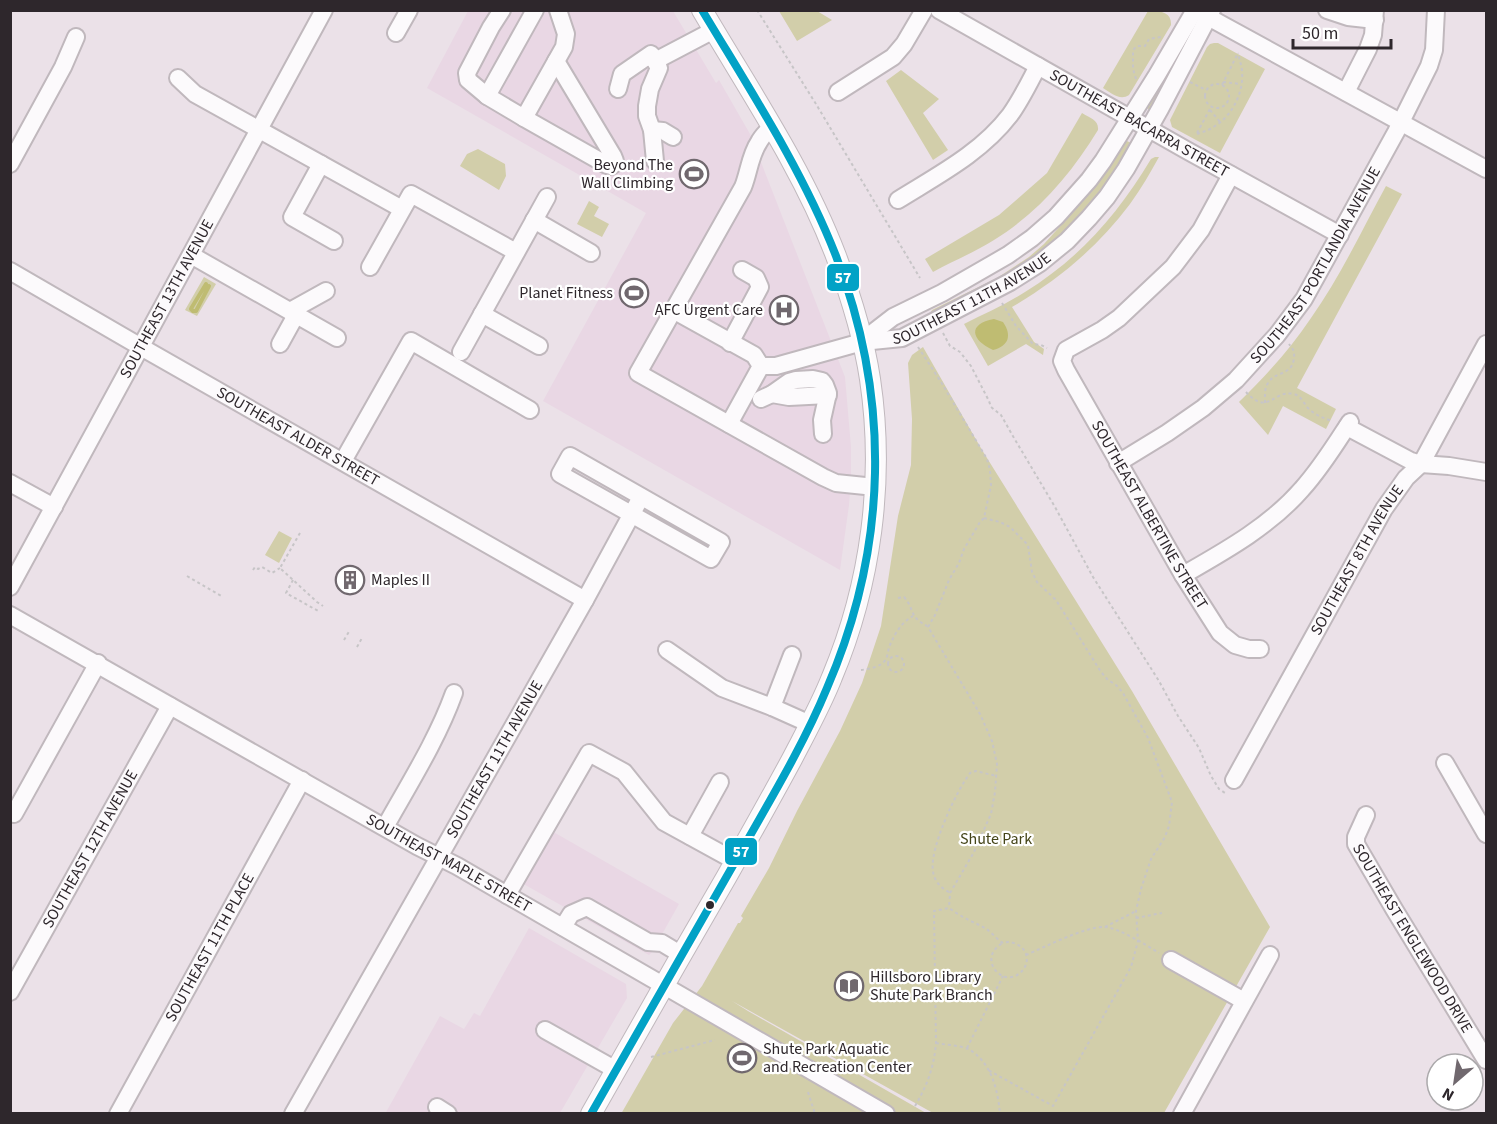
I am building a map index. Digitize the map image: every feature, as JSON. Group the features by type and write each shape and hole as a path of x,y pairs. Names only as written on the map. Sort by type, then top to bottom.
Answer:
{"main road":[{"path":"591,1113 735,861 810,724 832,677 850,629 870,540 875,487 874,419 869,375 849,293 836,256 803,183 702,10"}],"street":[{"name":"SOUTHEAST 13TH AVENUE","path":"10,587 324,10"},
{"path":"396,33 409,10"},
{"path":"501,10 467,73 468,80 487,96 611,166 615,161 613,156 556,61"},
{"path":"487,96 535,10"},
{"path":"524,118 564,47 566,34 558,10"},
{"path":"838,92 894,57 924,10"},
{"name":"SOUTHEAST BACARRA STREET","path":"939,10 1188,152 1340,235"},
{"path":"1327,10 1348,17 1375,15 1373,35 1368,49 1346,92"},
{"name":"SOUTHEAST PORTLANDIA AVENUE","path":"1118,464 1203,408 1236,380 1277,335 1304,298 1401,123 1429,66 1434,50 1436,10"},
{"path":"1203,12 1486,169"},
{"name":"SOUTHEAST 11TH AVENUE","path":"862,342 893,316 942,293 1008,255 1056,217 1089,180 1203,12"},
{"name":"SOUTHEAST 11TH AVENUE","path":"862,342 902,338 1010,282 1040,263 1067,241 1107,197 1126,169 1149,130 1203,12"},
{"path":"655,61 714,30"},
{"path":"10,164 63,67 76,37"},
{"path":"618,89 622,74 651,54 659,68 650,89 647,106 655,161"},
{"path":"898,200 959,163 993,134 1020,100 1038,66"},
{"path":"178,78 195,94 402,209"},
{"path":"771,127 755,149 743,187 638,373 823,477 836,483 875,487"},
{"path":"652,130 663,131 673,137"},
{"path":"321,164 292,217 334,241"},
{"name":"SOUTHEAST ALBERTINE STREET","path":"1231,175 1201,230 1173,267 1119,318 1066,350 1062,361 1118,464 1220,633 1235,645 1260,649"},
{"path":"370,267 411,194 516,252"},
{"path":"461,352 547,197"},
{"path":"534,220 591,253"},
{"path":"191,255 337,338"},
{"path":"730,343 760,287 756,278 742,270"},
{"name":"SOUTHEAST ALDER STREET","path":"10,271 585,600"},
{"path":"280,344 293,313 326,291"},
{"path":"673,310 754,355 761,366"},
{"path":"482,314 539,346"},
{"path":"343,462 411,341 530,410"},
{"path":"761,366 776,366 862,342"},
{"name":"SOUTHEAST 8TH AVENUE","path":"1234,780 1384,509 1406,478 1421,464 1484,356"},
{"path":"729,424 761,366"},
{"path":"767,397 789,382 818,380 828,389 822,420 823,434"},
{"path":"1183,575 1231,547 1269,521 1301,491 1325,462 1343,423 1411,461 1486,472"},
{"path":"570,456 641,497 721,542 711,560 560,474 570,456"},
{"path":"10,483 54,507"},
{"name":"SOUTHEAST 11TH AVENUE","path":"293,1113 585,600 641,497"},
{"name":"SOUTHEAST MAPLE STREET","path":"10,615 439,856 883,1113"},
{"path":"667,650 722,688 810,724"},
{"path":"772,707 792,655"},
{"path":"14,814 98,663"},
{"path":"385,827 443,720 454,693"},
{"name":"SOUTHEAST 12TH AVENUE","path":"10,992 170,706"},
{"path":"507,895 589,753 624,772 664,822 735,861"},
{"path":"1445,763 1486,834"},
{"name":"SOUTHEAST 11TH PLACE","path":"118,1113 302,780"},
{"path":"690,836 720,782"},
{"name":"SOUTHEAST ENGLEWOOD DRIVE","path":"1366,816 1356,837 1356,844 1486,1060"},
{"path":"563,927 571,914 587,907 648,942 662,943 682,955"},
{"path":"619,959 633,934"},
{"path":"1188,1111 1270,955"},
{"path":"1171,960 1244,1001"},
{"path":"545,1030 616,1070"}],"path":[{"path":"757,10 920,278"},
{"path":"1137,82 1133,69 1133,50 1137,46 1145,46 1149,39 1164,35"},
{"path":"1197,134 1216,126 1231,112 1240,94 1242,73 1238,52 1223,84"},
{"path":"1220,122 1205,99 1206,90 1213,84 1241,84"},
{"path":"1210,108 1220,107 1227,101 1228,92 1223,84"},
{"path":"1227,101 1234,105"},
{"path":"1188,152 1210,108"},
{"path":"1002,303 1016,326 1033,344 1047,348"},
{"path":"943,333 950,346 960,352 971,366 991,407 1001,415 1055,507 1092,577 1199,748 1219,789 1224,793 1232,791 1234,780"},
{"path":"1265,403 1268,382 1293,363 1294,351 1290,344"},
{"path":"917,346 987,459 991,485 984,518 964,549 928,627"},
{"path":"1246,392 1256,401 1265,403 1286,394 1296,394 1318,416 1343,423"},
{"path":"984,518 1010,527 1028,545 1032,572 1037,582 1056,600 1101,672 1123,693 1148,738 1172,802 1165,837 1145,873 1136,911 1138,941 1131,968 1053,1106 988,1070"},
{"path":"253,570 255,567 258,569 262,567 272,573 280,568 300,533"},
{"path":"280,568 323,606"},
{"path":"187,576 223,597"},
{"path":"293,580 286,593 320,612"},
{"path":"898,598 904,597 913,616 928,627 980,714 992,741 997,764 996,792 991,814 974,852 950,893 949,908"},
{"path":"861,670 880,665 888,660 894,657 899,657 904,662 904,668 898,672 889,668 888,660 889,646 905,620 913,616"},
{"path":"344,640 350,630"},
{"path":"357,647 362,638"},
{"path":"950,893 937,882 933,873 933,860 938,838 952,805 971,772 996,776"},
{"path":"915,1106 928,1083 936,1043 934,911 949,908 987,929 1003,943"},
{"path":"1026,955 1082,931 1105,927 1136,911"},
{"path":"1136,918 1162,913"},
{"path":"1105,927 1126,934 1171,960"},
{"path":"1003,943 1015,943 1026,955 1027,962 1021,973 1013,977 1003,976 993,969 991,959 995,948 1003,943"},
{"path":"967,1048 1003,976"},
{"path":"651,1058 715,1040"},
{"path":"936,1043 967,1048 982,1060 996,1089 1000,1113"},
{"path":"808,1092 815,1113"}],"shaded area":[{"path":"468,11 673,11 716,83 719,80 750,134 845,377 851,477 840,570 543,401 646,213 427,88"},
{"path":"994,319 1003,322 1008,336 1003,346 993,350 980,342 975,333 979,325"},
{"path":"550,830 679,904 649,955 520,882"},
{"path":"529,928 626,984 627,998 560,1113 385,1114 440,1016 464,1029 474,1013 480,1016"}],"green space":[{"path":"779,11 817,11 832,20 797,41"},
{"path":"1148,11 1167,15 1171,25 1129,95 1116,96 1103,88"},
{"path":"1192,32 1151,111 1146,107"},
{"path":"1218,43 1265,69 1220,153 1172,127 1170,120 1207,47"},
{"path":"901,70 939,99 923,113 948,150 933,160 886,81"},
{"path":"1082,113 1095,122 1098,130 1077,162 1053,191 1010,229 987,244 933,272 925,259 999,215 1047,173"},
{"path":"1127,141 1133,145 1119,174 1043,256 930,314 932,310 997,278 1044,244 1081,203"},
{"path":"478,149 505,164 506,176 499,190 460,166 467,154"},
{"path":"1159,157 1138,193 1105,234 1061,274 1012,307 1034,342 1044,349 1043,355 1026,344 988,366 964,324 1018,296 1063,265 1111,216 1151,159"},
{"path":"1386,186 1402,194 1297,388 1336,409 1326,429 1283,406 1268,435 1239,402 1295,341 1322,302"},
{"path":"589,201 599,207 594,216 609,224 602,237 577,224"},
{"path":"204,277 216,284 197,316 185,310"},
{"name":"Shute Park","path":"923,347 982,450 1132,691 1270,927 1164,1113 933,1113 732,1001 926,1113 621,1114 673,1023 702,986 743,918 741,916 769,868 840,731 862,683 881,626 898,516 911,465 912,419 908,363 912,355"},
{"path":"279,531 292,538 279,563 265,555"}],"waterway":[{"path":"206,284 191,309 193,311 196,311 209,286"}],"transit line":[{"name":"57","path":"591,1114 807,731 827,688 847,635 862,581 871,527 875,473 873,418 866,364 854,310 836,256 807,192 774,130 702,10"}],"place":[{"name":"Beyond The Wall Climbing","path":"694,174"},
{"name":"Planet Fitness","path":"634,293"},
{"name":"AFC Urgent Care","path":"784,310"},
{"name":"Maples II","path":"350,580"},
{"name":"Hillsboro Library Shute Park Branch","path":"849,986"},
{"name":"Shute Park Aquatic and Recreation Center","path":"742,1058"}]}
